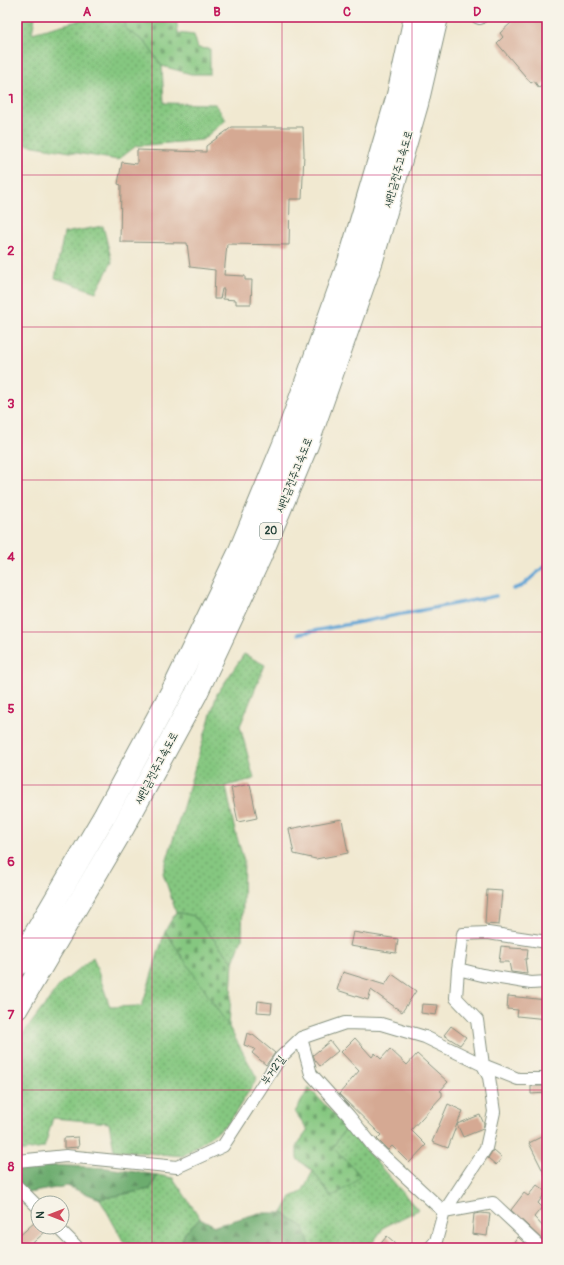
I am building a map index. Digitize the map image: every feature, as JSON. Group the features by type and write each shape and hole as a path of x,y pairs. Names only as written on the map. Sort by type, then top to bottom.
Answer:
{"highway":[{"name":"새만금전주고속도로","path":"17,965 113,802 175,686 239,553 284,444 349,262 398,95 415,17"},
{"name":"새만금전주고속도로","path":"17,1008 123,828 196,694 260,557 307,445 372,260 417,104 437,17"}],"street":[{"path":"430,1248 436,1241 444,1212 486,1148 494,1112 490,1077 483,1064 477,1020 456,998 463,934 488,933 547,942"},
{"path":"458,969 531,984 547,982"},
{"name":"부거2길","path":"17,1160 66,1156 177,1167 223,1146 280,1058 300,1038 345,1023 381,1024 425,1037 518,1079 547,1079"},
{"path":"300,1038 311,1074 350,1116 374,1146 444,1212"},
{"path":"17,1186 30,1200"},
{"path":"444,1212 493,1203 541,1248"},
{"path":"65,1235 78,1248"}],"green space":[{"path":"17,17 35,17 32,33 92,17 124,17 126,29 145,42 162,66 164,103 215,104 226,120 202,140 136,146 118,160 17,143"},
{"path":"124,17 176,17 178,33 194,35 198,48 210,49 210,74 191,74 162,66 145,42 126,29"},
{"path":"103,226 112,262 96,292 55,278 64,233"},
{"path":"244,654 265,665 240,726 254,779 226,786 234,827 244,861 242,939 233,962 194,916 176,912 163,873 217,694"},
{"path":"176,912 194,916 233,962 229,1027 165,931"},
{"path":"165,931 229,1027 257,1078 229,1123 183,1156 114,1150 109,1123 53,1118 44,1148 17,1152 17,1042 59,986 93,957 110,1007 142,1006"},
{"path":"309,1088 346,1127 333,1147 360,1175 351,1185 331,1197 313,1171 297,1159 297,1145 308,1130 295,1112"},
{"path":"346,1127 418,1210 384,1227 369,1248 309,1248 310,1246 304,1227 282,1213 291,1197 302,1192 313,1171 331,1197 360,1175 333,1147"},
{"path":"49,1165 107,1168 158,1175 150,1189 100,1199 67,1186 17,1195 17,1168"},
{"path":"158,1175 173,1178 200,1218 185,1232 180,1248 136,1248 123,1241 100,1199 150,1189"},
{"path":"259,1213 282,1213 304,1227 310,1246 309,1248 180,1248 185,1232 200,1218 215,1226"}],"building":[{"path":"508,17 539,17 547,26 547,81 539,88 534,81 531,83 497,43 503,37 500,33 512,22"},
{"path":"232,127 303,127 304,154 302,199 290,199 289,245 227,244 224,275 245,276 245,280 252,280 251,304 236,304 236,300 223,299 224,289 222,289 220,299 214,299 215,270 190,267 187,243 120,242 121,185 118,184 122,162 137,164 137,150 206,152 206,146"},
{"path":"250,784 257,818 238,822 231,788"},
{"path":"342,819 348,853 316,859 294,854 289,829"},
{"path":"487,890 502,891 499,925 485,924"},
{"path":"353,932 398,939 396,953 350,946"},
{"path":"501,946 528,949 527,959 525,959 527,974 511,972 509,962 499,962"},
{"path":"343,972 385,985 392,974 416,991 402,1012 371,990 368,1000 337,990"},
{"path":"508,996 547,1000 547,1019 517,1016 518,1010 507,1009"},
{"path":"258,1001 272,1003 271,1013 257,1012"},
{"path":"422,1004 438,1005 436,1015 421,1013"},
{"path":"451,1026 466,1037 460,1045 444,1035"},
{"path":"247,1033 253,1035 275,1053 266,1065 252,1053 255,1049 244,1045"},
{"path":"355,1038 372,1057 375,1053 381,1059 390,1049 407,1065 417,1054 448,1082 440,1091 442,1092 442,1096 411,1130 426,1145 409,1163 392,1146 388,1150 377,1139 381,1135 339,1094 359,1071 341,1052"},
{"path":"330,1041 338,1051 320,1066 313,1055"},
{"path":"531,1086 547,1086 547,1093 531,1094"},
{"path":"448,1104 463,1111 448,1148 432,1142"},
{"path":"480,1115 484,1124 483,1129 463,1137 457,1124"},
{"path":"547,1134 547,1179 529,1143"},
{"path":"78,1137 79,1147 64,1148 64,1138"},
{"path":"493,1150 502,1158 496,1165 488,1158"},
{"path":"537,1185 546,1192 538,1203 542,1207 534,1217 547,1231 547,1244 511,1210 524,1193 528,1196"},
{"path":"474,1214 490,1214 487,1236 472,1234"},
{"path":"30,1226 30,1235 42,1235 27,1248 17,1248 17,1238"},
{"path":"387,1236 401,1248 377,1248"},
{"path":"518,1237 529,1247 529,1248 510,1248"}],"waterway":[{"path":"513,589 522,586 547,564"},
{"path":"298,634 496,596"}]}
